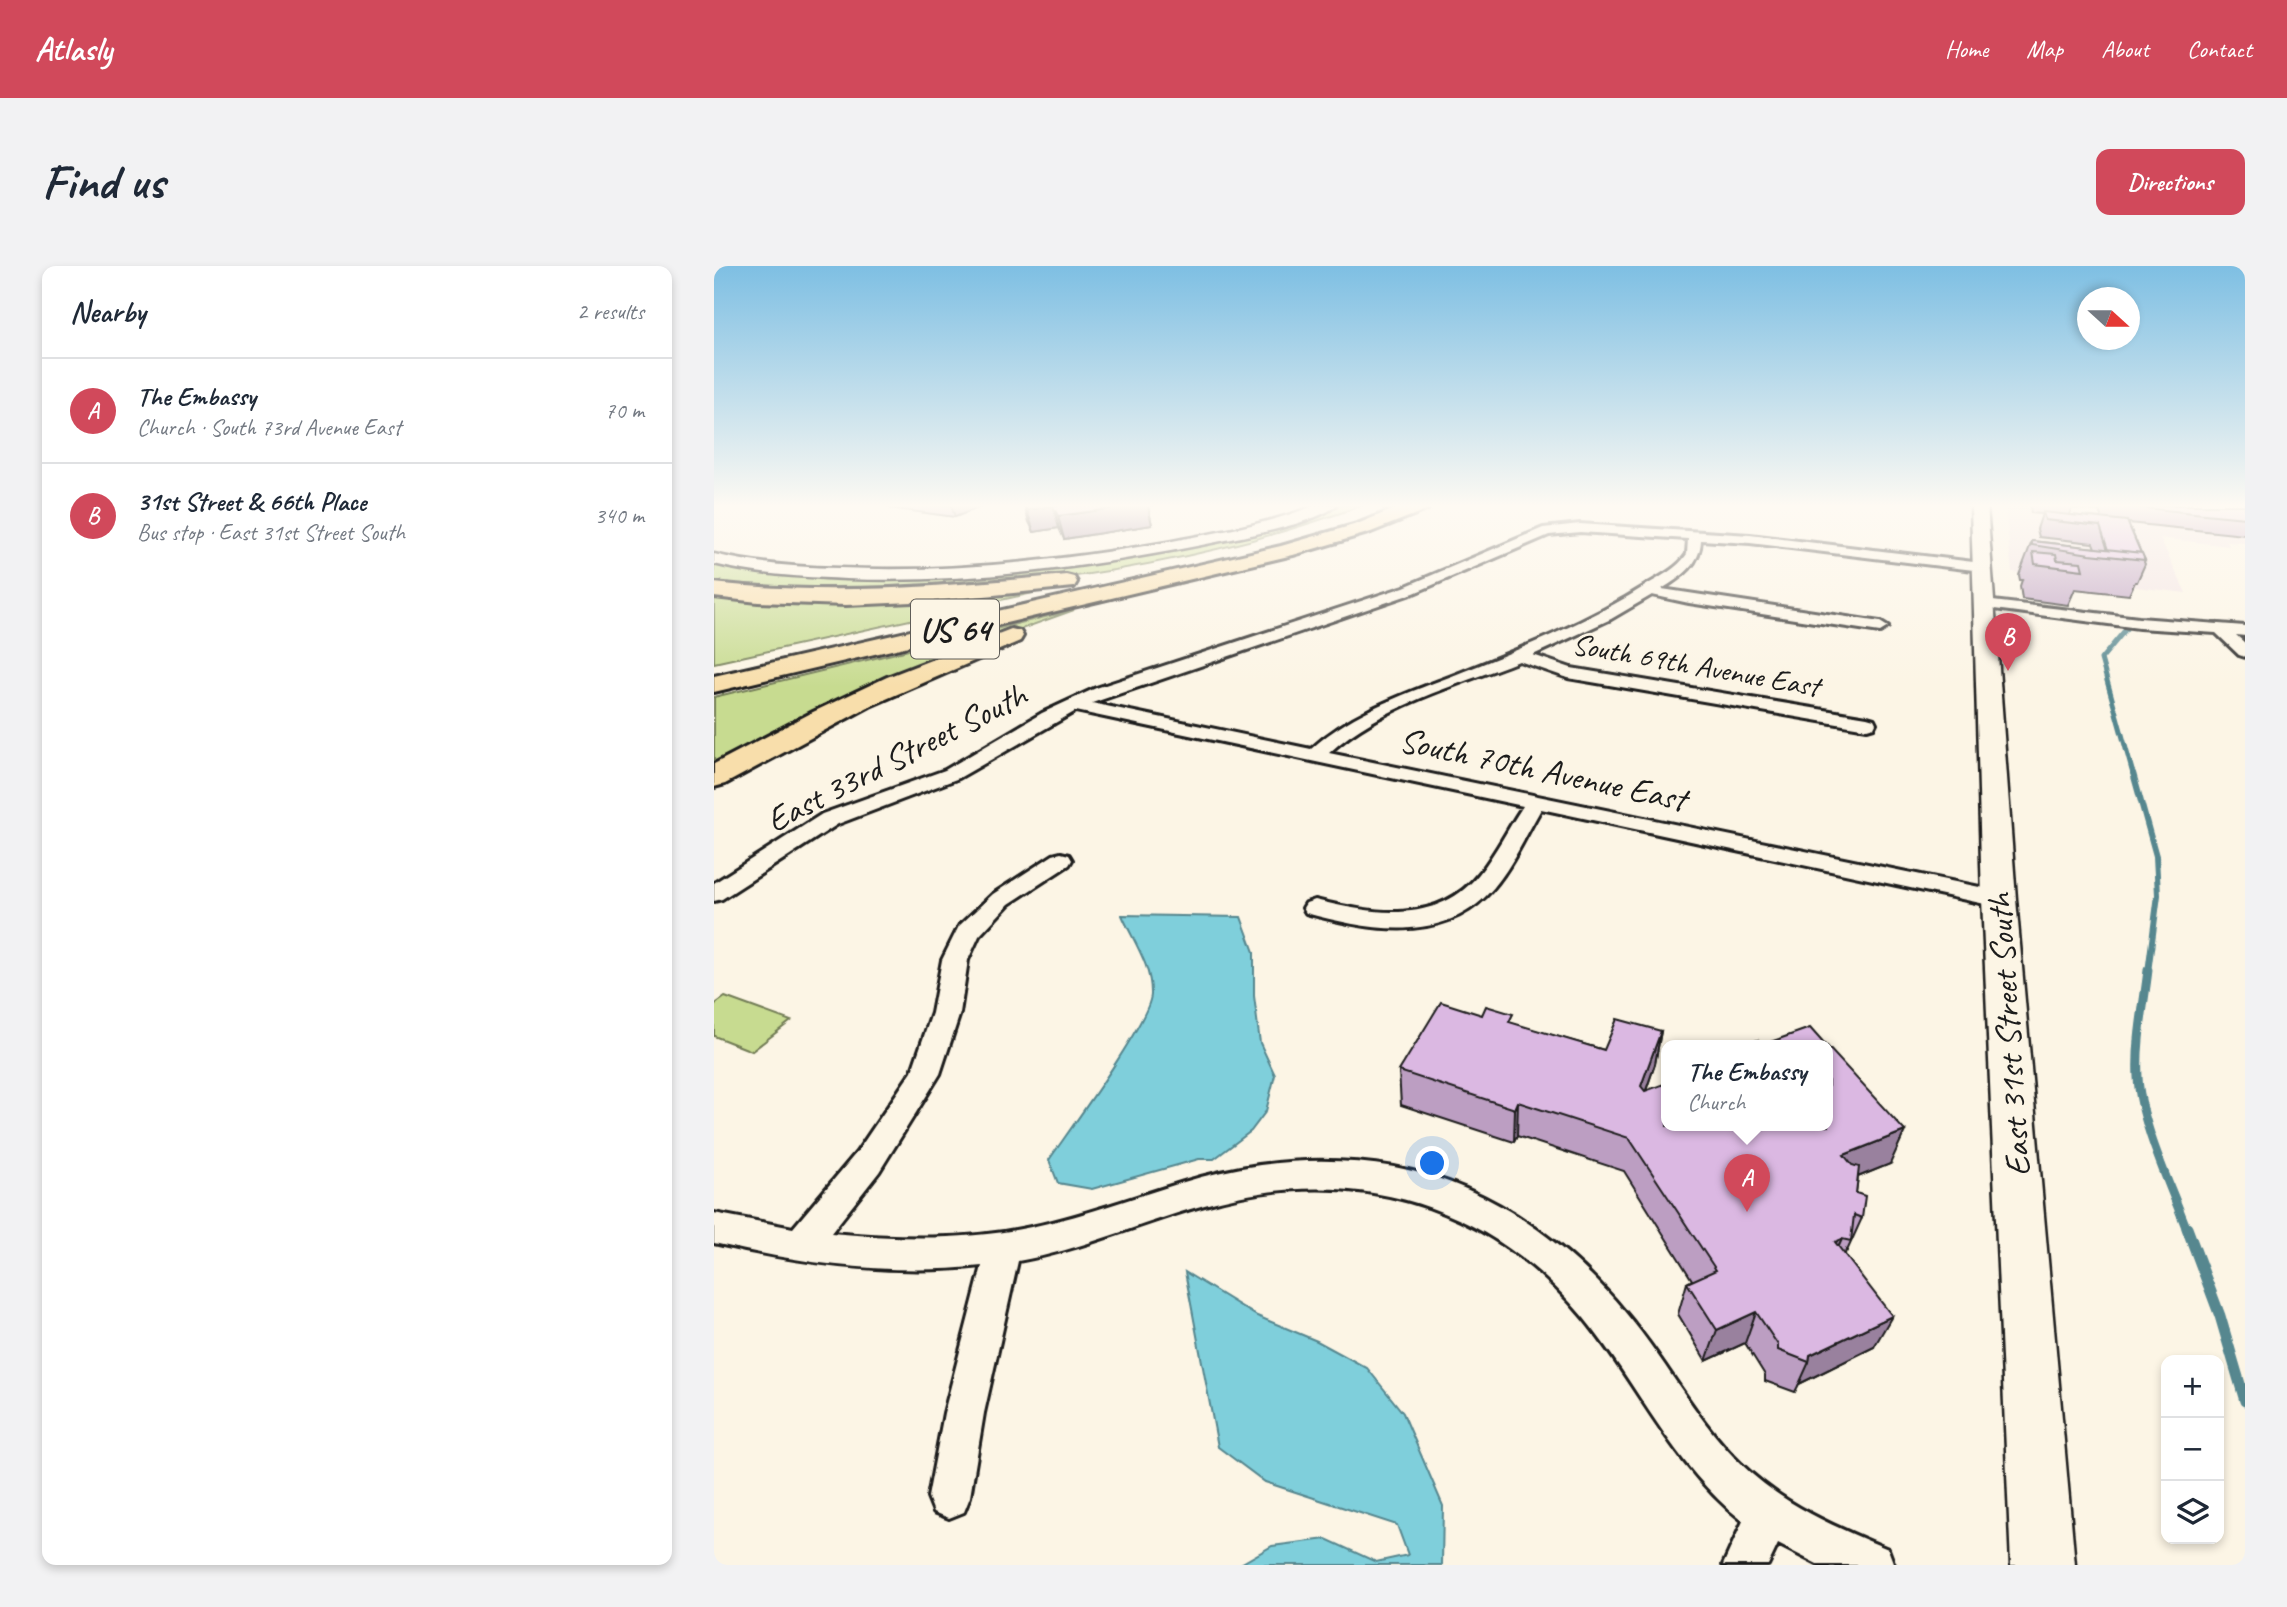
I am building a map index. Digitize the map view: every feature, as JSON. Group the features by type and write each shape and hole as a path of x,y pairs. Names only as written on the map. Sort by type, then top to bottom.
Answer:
{"highway":[{"name":"US 64","path":"714,673 1187,566"},
{"name":"US 64","path":"714,684 1224,566"},
{"path":"714,777 838,709 941,663 1039,625 1195,573"},
{"path":"714,590 792,596 898,596 1144,576"}],"main road":[{"name":"East 31st Street South","path":"1982,567 2000,899 2043,1565"}],"street":[{"path":"748,566 863,576 1051,566"},
{"name":"East 33rd Street South","path":"714,894 830,819 952,774 1073,705 1138,679 1418,587 1467,566"},
{"path":"1314,756 1349,726 1583,627 1684,566"},
{"name":"East 33rd Street South","path":"1971,566 1982,567"},
{"path":"1648,590 1689,599 1880,627"},
{"path":"1984,604 2139,624 2245,631"},
{"path":"2220,629 2245,652"},
{"name":"South 69th Avenue East","path":"1518,655 1568,673 1867,723"},
{"name":"South 70th Avenue East","path":"1073,705 2000,899"},
{"path":"1315,908 1382,922 1421,919 1455,908 1467,900 1486,880 1536,801"},
{"path":"801,1244 868,1162 925,1074 946,1013 955,960 968,932 1001,899 1060,860"},
{"path":"714,1228 801,1244 907,1254 1004,1248 1086,1229 1220,1187 1281,1176 1365,1177 1395,1181 1442,1195 1478,1210 1522,1235 1574,1278 1622,1337 1661,1397 1727,1481 1768,1517 1807,1538 1872,1565"},
{"path":"949,1497 964,1413 1004,1248"},
{"path":"1745,1565 1768,1517"}],"shaded area":[{"path":"2011,566 2173,566 2186,593 2012,572"}],"green space":[{"path":"714,566 798,576 857,579 1002,575 1069,566 1139,566 1006,585 884,593 714,586"},
{"path":"1060,587 714,663 714,594"},
{"path":"1074,610 960,651 714,772 714,697"},
{"path":"725,997 791,1021 752,1051 714,1036 714,1005"}],"water":[{"path":"1122,915 1241,917 1254,952 1254,996 1260,1043 1275,1075 1266,1111 1251,1131 1214,1159 1199,1159 1092,1189 1058,1183 1049,1160 1123,1052 1147,1009 1151,995 1148,974"},
{"path":"1185,1272 1257,1316 1317,1341 1367,1368 1403,1413 1443,1506 1442,1565 1239,1565 1272,1546 1326,1539 1376,1562 1408,1555 1397,1525 1265,1482 1218,1447"}],"building":[{"path":"2048,566 2082,566 2083,570"},
{"path":"1441,1002 1482,1015 1486,1006 1513,1014 1509,1022 1604,1050 1617,1019 1661,1031 1641,1086 1645,1091 1661,1085 1661,1131 1833,1131 1833,1052 1905,1131 1844,1155 1852,1165 1859,1167 1856,1193 1865,1196 1862,1218 1854,1215 1851,1241 1842,1239 1835,1242 1892,1316 1810,1355 1809,1362 1778,1350 1778,1345 1756,1312 1717,1330 1687,1283 1716,1270 1629,1138 1518,1102 1515,1109 1399,1071"},
{"path":"1810,1028 1821,1040 1776,1040"}],"waterway":[{"path":"2126,629 2101,659 2133,774"},
{"path":"2133,773 2156,856 2158,895 2148,972"},
{"path":"2148,970 2138,1050 2140,1095 2150,1134 2187,1230"},
{"path":"2187,1228 2220,1316 2245,1401"}],"place":[{"name":"31st Street & 66th Place","path":"2008,671"},
{"name":"The Embassy","path":"1747,1212"}]}
